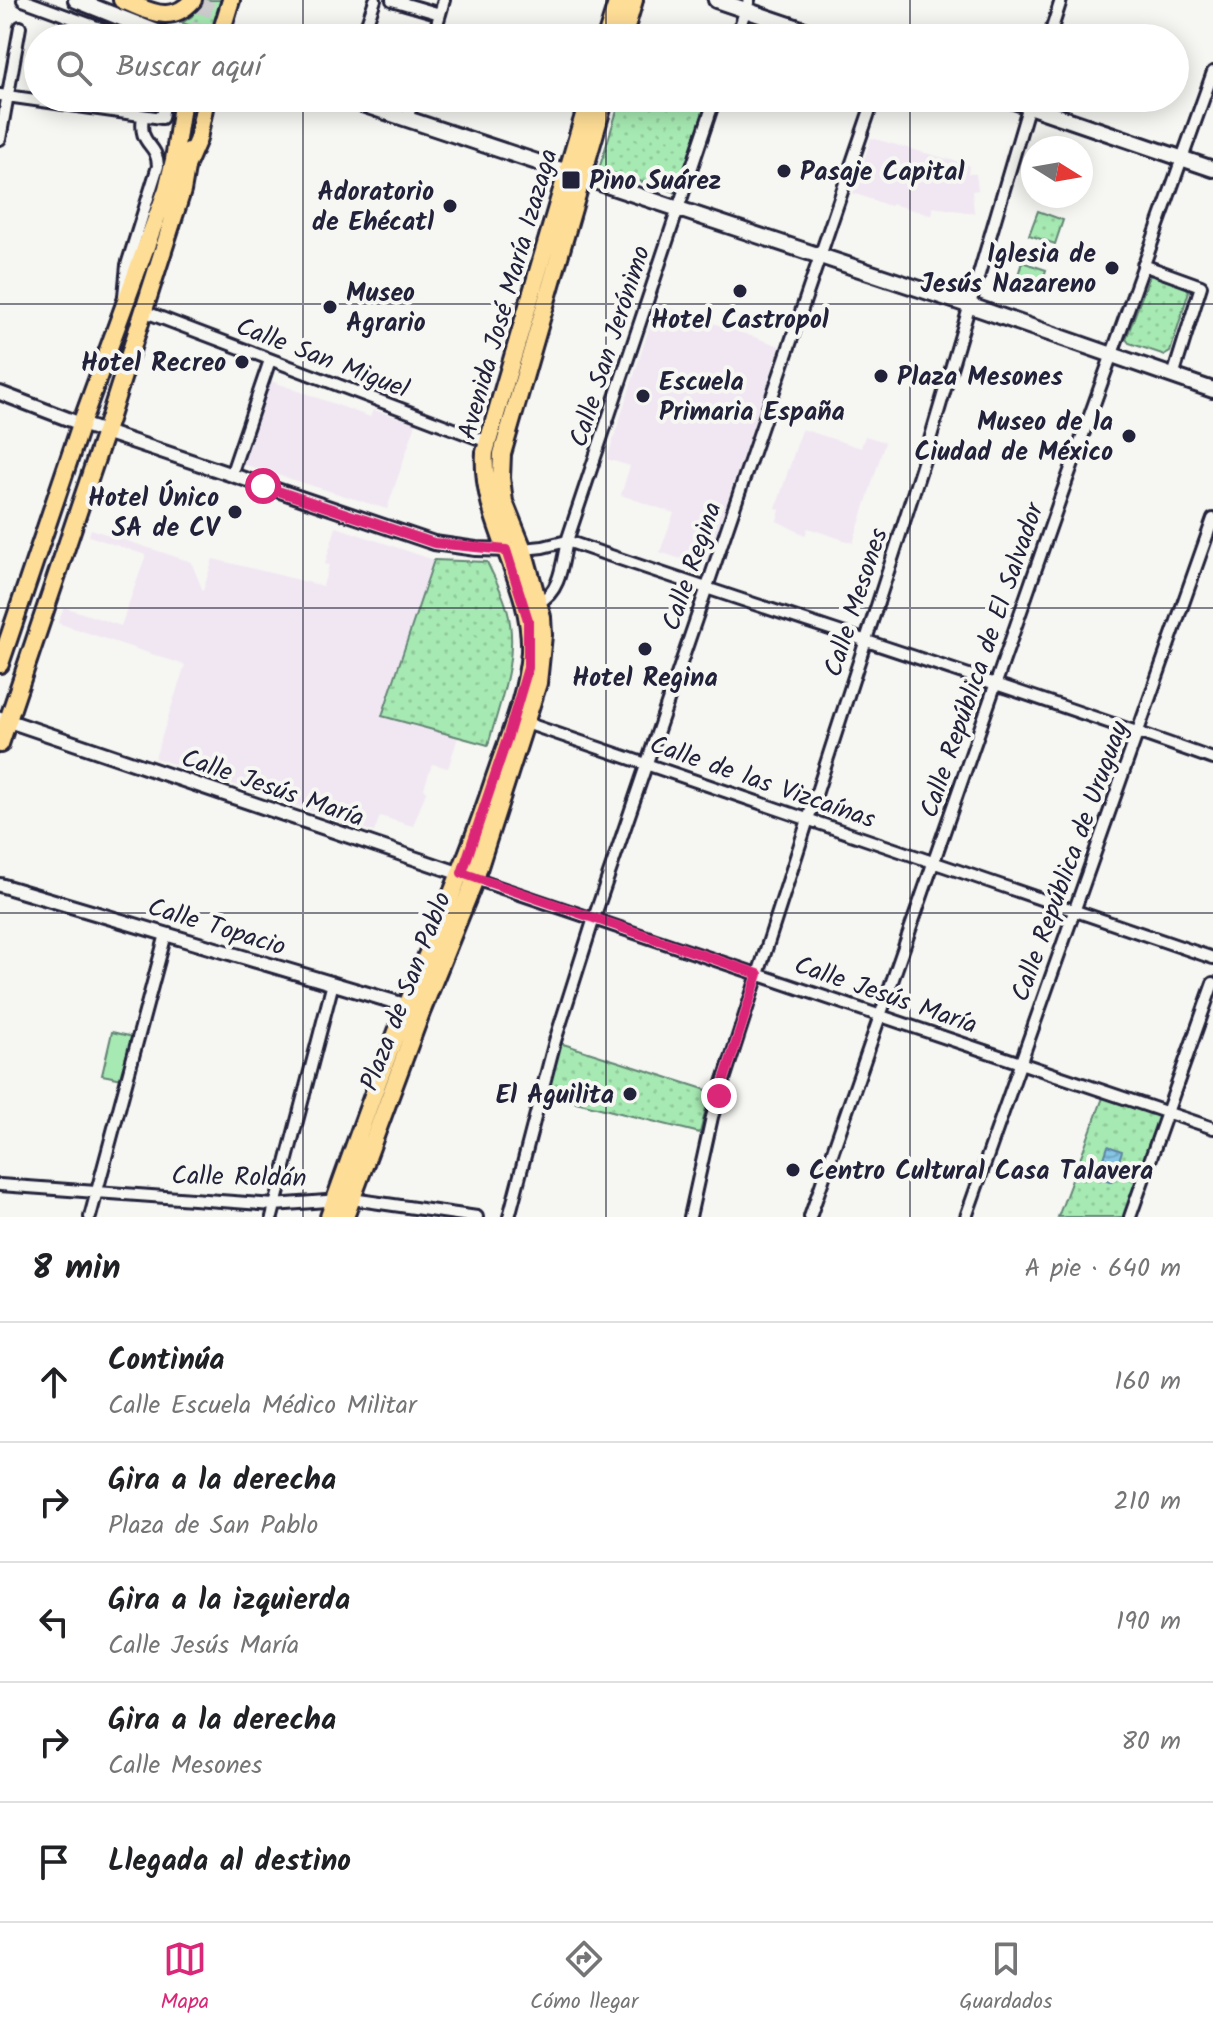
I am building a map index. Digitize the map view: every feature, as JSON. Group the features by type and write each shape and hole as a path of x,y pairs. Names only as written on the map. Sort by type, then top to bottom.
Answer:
{"main road":[{"path":"76,0 137,24"},
{"path":"122,0 168,15 180,12 193,0"},
{"path":"224,24 231,0"},
{"path":"610,24 618,0"},
{"path":"627,24 634,0"},
{"path":"716,0 747,5 794,24"},
{"path":"0,664 81,424 167,189 181,112"},
{"path":"0,736 105,432 182,191 196,112"},
{"path":"188,162 198,139 203,112"},
{"path":"386,112 820,255 1213,390"},
{"name":"Avenida José María Izazaga","path":"514,549 504,502 502,454 574,174 586,112"},
{"name":"Avenida José María Izazaga","path":"514,549 487,494 484,466 488,442 574,174 599,112"},
{"path":"1056,112 1213,169"},
{"name":"Plaza de San Pablo","path":"345,1217 344,1198 414,1008 497,812 541,670 543,635 539,602 514,549"},
{"name":"Plaza de San Pablo","path":"468,876 474,841 528,668 528,620 514,549"},
{"path":"0,744 4,719"},
{"path":"474,841 497,812"},
{"path":"329,1217 344,1198"}],"street":[{"path":"23,0 89,24"},
{"path":"367,24 375,0"},
{"path":"392,0 440,14"},
{"path":"437,24 444,0"},
{"path":"1053,24 1061,0"},
{"path":"741,24 747,5"},
{"path":"0,139 4,96 20,27"},
{"name":"Calle República de El Salvador","path":"810,1217 1213,72"},
{"path":"4,96 24,99"},
{"path":"115,112 162,118 163,112"},
{"path":"407,119 409,112"},
{"name":"Calle San Jerónimo","path":"539,602 554,591 567,541 710,112"},
{"name":"Calle Regina","path":"509,1217 552,1049 594,918 869,112"},
{"name":"Calle Mesones","path":"690,1217 712,1117 971,306 1026,112"},
{"path":"125,306 127,265 158,166 155,152 144,141 141,130 143,116"},
{"path":"1143,265 1201,286 1173,376"},
{"name":"Calle San Miguel","path":"143,311 488,442"},
{"path":"231,475 270,360"},
{"path":"0,393 81,424 434,543 514,549 567,541 1213,759"},
{"name":"Calle República de Uruguay","path":"966,1217 1213,519"},
{"name":"Calle Jesús María","path":"4,719 1213,1128"},
{"name":"Calle de las Vizcaínas","path":"526,723 1213,958"},
{"name":"Calle Topacio","path":"0,885 414,1008"},
{"path":"90,1217 166,934"},
{"path":"272,1217 333,983"},
{"path":"1130,1217 1213,983"},
{"name":"Calle Roldán","path":"0,1185 274,1205 344,1198 477,1217"}],"shaded area":[{"path":"871,138 969,165 968,174 976,174 978,190 972,191 974,213 933,207 931,215 890,206 853,193"},
{"path":"657,304 780,346 705,567 660,552 674,513 621,495 630,466 607,459"},
{"path":"271,381 370,417 373,410 416,423 387,509 243,464"},
{"path":"802,429 861,448 865,436 885,442 853,543 808,528 805,535 777,521 780,510 776,508"},
{"path":"336,527 434,560 393,680 496,716 486,745 458,737 448,768 432,764 424,788 426,792 413,826 380,816 374,832 155,758 185,665 58,623 64,607 121,626 146,555 89,536 91,529 191,562 203,591 213,559 323,586 329,565 325,564"}],"green space":[{"path":"200,0 226,0 219,24 182,23 192,16"},
{"path":"617,112 703,112 679,193 599,169"},
{"path":"1038,211 1063,220 1055,244 1029,235"},
{"path":"1022,262 1046,270 1039,293 1015,285"},
{"path":"1150,275 1186,287 1189,291 1170,352 1165,355 1129,343 1126,339"},
{"path":"434,560 487,562 505,603 510,626 510,660 488,745 382,716"},
{"path":"112,1032 133,1037 123,1079 102,1075"},
{"path":"560,1043 710,1091 700,1133 544,1094"},
{"path":"1104,1095 1160,1115 1124,1217 1058,1217"}],"water":[{"path":"1108,1146 1122,1151 1112,1182 1098,1177"}],"tunnel":[{"path":"200,24 207,0"}],"place":[{"name":"Pasaje Capital","path":"784,171"},
{"name":"Pino Suárez","path":"571,180"},
{"name":"Adoratorio de Ehécatl","path":"450,206"},
{"name":"Iglesia de Jesús Nazareno","path":"1112,268"},
{"name":"Hotel Castropol","path":"740,291"},
{"name":"Museo Agrario","path":"330,307"},
{"name":"Hotel Recreo","path":"242,362"},
{"name":"Plaza Mesones","path":"881,376"},
{"name":"Escuela Primaria España","path":"643,396"},
{"name":"Museo de la Ciudad de México","path":"1129,436"},
{"name":"Hotel Único SA de CV","path":"235,512"},
{"name":"Hotel Regina","path":"645,649"},
{"name":"El Aguilita","path":"630,1094"},
{"name":"Centro Cultural Casa Talavera","path":"793,1170"}],"route":[{"path":"263,486 434,543 506,550 528,620 528,668 462,873 758,974 719,1096"}]}
